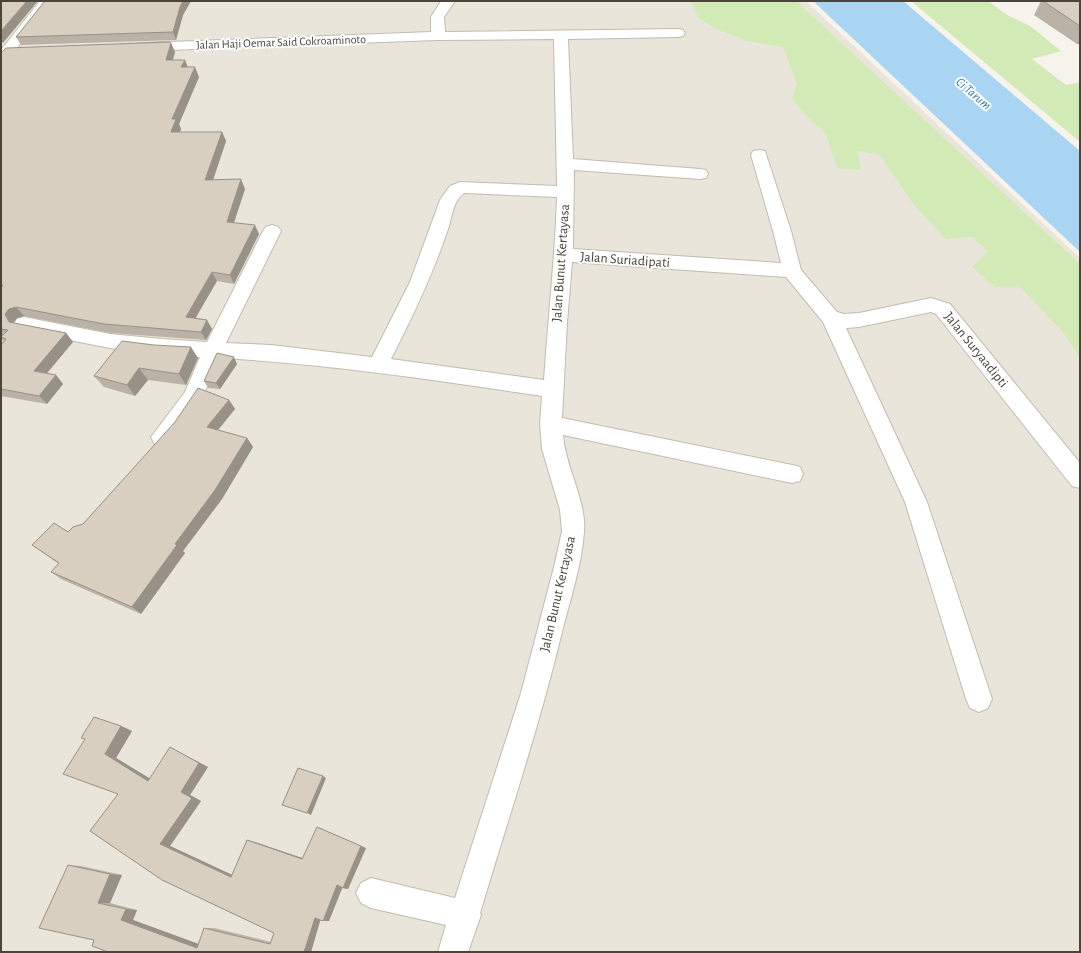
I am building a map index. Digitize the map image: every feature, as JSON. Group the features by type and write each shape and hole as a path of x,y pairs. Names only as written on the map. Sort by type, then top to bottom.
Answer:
{"street":[{"path":"3,54 47,1"},
{"path":"438,36 436,18 438,12 448,1"},
{"name":"Jalan Haji Oemar Said Cokroaminoto","path":"132,48 438,36 678,33"},
{"name":"Jalan Bunut Kertayasa","path":"453,952 466,915 534,693 566,567 572,531 571,510 553,449 551,424 552,389 564,255 566,192 562,34"},
{"path":"3,54 22,52"},
{"path":"759,155 782,232 792,272 831,318 916,502 979,699"},
{"path":"566,164 700,174"},
{"path":"378,365 417,288 434,246 446,206 453,191 460,187 566,192"},
{"path":"151,450 174,424 193,396 213,350 272,231"},
{"name":"Jalan Suriadipati","path":"564,255 777,269 792,272"},
{"name":"Jalan Suryaadipti","path":"831,318 844,321 858,320 932,305 943,309 1080,479"},
{"path":"24,324 110,341 213,350 271,353 444,373 552,389"},
{"path":"551,424 792,474"},
{"path":"371,893 466,915"}],"shaded area":[{"path":"1,1 806,1 1080,258 1080,952 1,952"}],"green space":[{"path":"691,1 796,1 1080,264 1080,358 1063,332 1020,287 995,287 972,267 988,251 972,237 946,239 914,205 879,154 857,151 861,170 837,168 826,134 792,99 797,84 783,47 747,41 717,29 698,18"},
{"path":"911,1 988,1 1007,15 1030,26 1061,51 1032,59 1066,85 1080,82 1080,142"}],"water":[{"name":"Ci Tarum","path":"813,1 903,1 1080,151 1080,252"}],"building":[{"path":"1,1 27,1 1,31"},
{"path":"45,1 183,1 173,32 16,37"},
{"path":"1043,1 1080,1 1080,26"},
{"path":"171,43 166,60 185,60 181,67 195,67 172,119 176,119 171,132 222,132 205,180 241,179 227,222 255,225 230,275 212,272 186,317 207,320 201,332 104,324 16,307 9,309 5,314 9,322 66,333 34,371 56,375 39,396 1,389 1,345 6,339 1,337 8,330 1,329 1,288 3,285 1,285 1,53 6,48"},
{"path":"122,341 154,345 191,347 179,374 139,368 127,385 94,376"},
{"path":"217,353 234,357 216,383 204,381"},
{"path":"198,388 229,400 207,427 247,438 215,490 175,544 177,545 132,607 51,572 59,563 32,545 54,523 68,532 73,527 83,524 175,422"},
{"path":"94,717 121,726 105,754 148,781 170,747 199,763 181,792 192,798 160,844 231,877 247,840 302,859 317,827 361,846 343,888 337,885 323,921 315,918 304,952 108,952 92,946 94,940 39,928 68,865 110,874 98,903 126,909 121,920 197,948 204,928 270,944 274,933 162,880 90,831 118,794 63,774 85,739 81,738"},
{"path":"298,768 323,776 307,813 282,805"}]}
